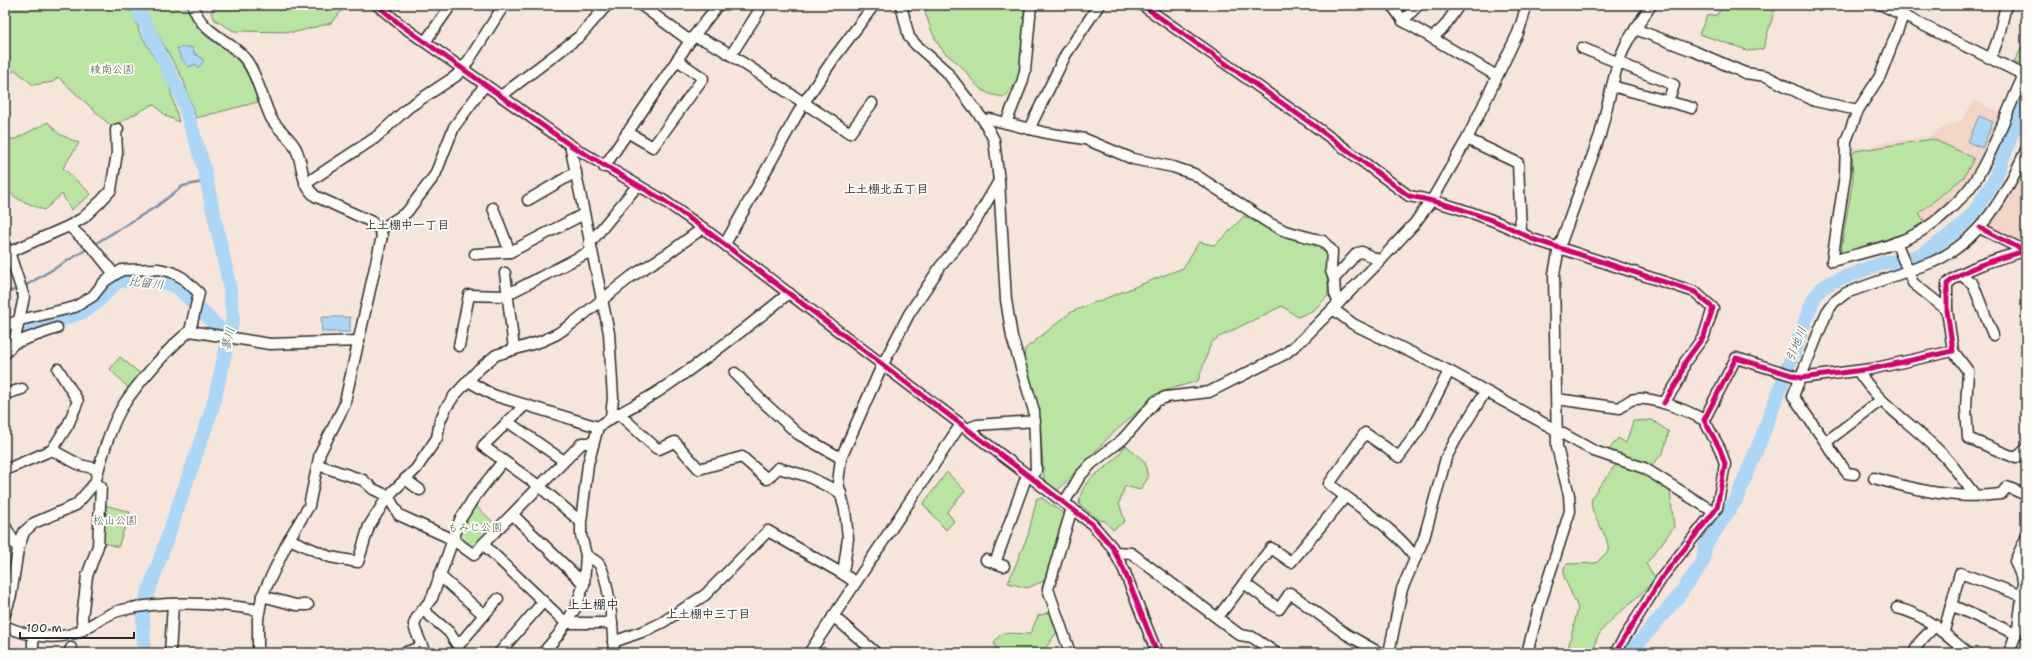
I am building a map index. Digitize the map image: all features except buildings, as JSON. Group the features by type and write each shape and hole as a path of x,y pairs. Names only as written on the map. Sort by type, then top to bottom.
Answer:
{"street":[{"path":"193,5 205,27 214,36 236,49 250,66 271,117 295,149 305,184 315,196 372,222 380,230 382,242 344,406 322,448 309,506 289,539 262,596 259,610 257,640 258,653"},
{"path":"377,5 425,42 570,145 673,206 1092,524 1115,552 1124,570 1157,653"},
{"path":"425,42 451,5"},
{"path":"305,184 375,138 409,107 456,76 463,69 504,5"},
{"path":"501,96 580,36 607,5"},
{"path":"641,5 691,39 704,40 731,55 803,104 850,133 872,103"},
{"path":"604,166 691,39 718,5"},
{"path":"725,244 803,104 834,58 874,5"},
{"path":"901,5 909,37 946,71 984,121 996,148 1007,312 1012,337 1034,411 1036,470 1030,477 995,563"},
{"path":"1006,123 1022,83 1025,71 1031,5"},
{"path":"1029,129 1066,54 1099,5"},
{"path":"1142,5 1153,8 1409,196 1432,200 1508,226 1532,239 1682,286 1695,292 1713,308 1704,336 1684,362 1680,378 1664,403"},
{"path":"1392,5 1403,21 1497,76"},
{"path":"1403,21 1418,5"},
{"path":"1432,38 1444,27 1459,5"},
{"path":"1070,653 1048,589 1068,505 1080,476 1123,439 1156,401 1166,397 1209,392 1273,361 1284,354 1303,338 1380,261 1414,224 1432,200 1467,139 1518,33 1524,18 1526,5"},
{"path":"1527,653 1540,604 1570,511 1569,495 1556,447 1557,399 1554,274 1559,248 1600,135 1618,62 1635,29 1651,5"},
{"path":"1882,5 2025,76 1987,158 1973,183 1938,219 1918,233 1897,243 1832,261 1845,175 1846,141 1858,110 1880,76 1902,16"},
{"path":"1991,58 1998,39 2006,5"},
{"path":"731,55 759,11"},
{"path":"1635,29 1696,52 1731,68 1745,73 1766,76 1814,101 1858,110"},
{"path":"1582,48 1674,85 1668,101"},
{"path":"627,132 653,147 703,78 677,60"},
{"path":"380,230 407,212 435,175 454,127 485,85"},
{"path":"1612,86 1692,108"},
{"path":"984,121 990,119 1029,129 1085,139 1133,160 1173,167 1201,177 1269,223 1291,232 1323,241 1332,251 1331,271 1334,279 1336,306 1353,324 1449,372 1594,451 1644,468 1714,512"},
{"path":"5,354 15,341 24,297 6,251 69,226 83,218 111,190 117,153 116,130 118,129"},
{"path":"1467,139 1518,163 1521,232"},
{"path":"570,145 590,248 609,332 614,415 656,448 659,449 675,442 698,469 742,457 767,479 778,468 807,476 841,493"},
{"path":"1854,474 1847,473 1793,396 1798,377 1827,312 1834,302 1846,293 1946,256 1980,228 2004,196 2026,150"},
{"path":"528,200 576,172"},
{"path":"843,574 848,538 845,510 838,483 841,458 883,364 909,314 940,267 971,230 999,181"},
{"path":"459,346 469,295 507,295 590,248 638,186"},
{"path":"493,208 510,252"},
{"path":"475,254 510,252 584,214"},
{"path":"69,226 94,249 114,274"},
{"path":"289,539 330,556 358,562 369,526 388,496 416,470 437,438 440,421 446,408 454,396 468,381 496,355 542,341 557,334 632,276 667,254 703,228"},
{"path":"1980,228 2025,251 1987,262 1960,274 1947,284 1947,310 1953,351 1968,371 1966,408 1968,438 2016,458 2026,449"},
{"path":"1897,243 1913,283 1947,310"},
{"path":"1334,279 1357,253 1362,252 1380,261"},
{"path":"5,326 75,307 92,296 114,274 122,270 134,268 159,269 172,272 188,281 199,293 190,331 175,344 120,410 98,470 95,483 76,505 34,523 24,532 18,549 11,595 5,614"},
{"path":"506,273 507,295 514,349"},
{"path":"1960,274 1973,284 1993,335"},
{"path":"543,653 566,623 576,607 584,584 586,555 581,535 581,522 593,443 598,426 614,415 658,392 725,346 789,293"},
{"path":"15,341 57,328"},
{"path":"190,331 213,336 270,344 359,341"},
{"path":"1704,420 1736,358 1798,377 1858,371 1953,351"},
{"path":"5,470 52,450 68,425 78,401 58,369"},
{"path":"1858,371 1868,387 1881,400 1945,457 1975,495"},
{"path":"1415,558 1410,549 1399,538 1329,484 1365,433 1399,457 1420,428 1449,372"},
{"path":"735,373 759,398 798,434 841,458"},
{"path":"468,381 493,395 598,426"},
{"path":"5,394 22,389"},
{"path":"1389,653 1402,589 1424,538 1446,458 1456,439 1486,392"},
{"path":"1557,399 1620,408 1630,400 1637,400 1664,403 1690,412 1704,420 1720,449 1724,464 1721,493 1717,508 1663,576 1615,653"},
{"path":"1826,442 1881,400"},
{"path":"525,404 483,446 539,486 581,522"},
{"path":"964,426 1035,421"},
{"path":"508,422 564,461"},
{"path":"809,653 855,582 964,426"},
{"path":"318,465 357,478 388,496 399,515 452,539 474,555 582,443 593,443"},
{"path":"52,450 80,465 98,470"},
{"path":"403,653 424,650 414,624 432,598 460,520 473,499 503,461"},
{"path":"1874,478 1943,494 2001,494 2007,487 2026,494"},
{"path":"406,479 420,490"},
{"path":"83,630 82,618 87,576 98,546 101,487 95,483"},
{"path":"1218,617 1270,548 1291,562 1345,497"},
{"path":"513,515 584,584"},
{"path":"5,526 18,549"},
{"path":"613,642 647,630 663,622 705,595 768,531 855,582"},
{"path":"2008,653 2016,634 2024,583 2015,561 2026,538"},
{"path":"483,544 542,602 566,623 612,623"},
{"path":"1115,552 1132,553 1240,635 1252,638 1276,653"},
{"path":"586,555 599,564 605,577 612,623 614,653"},
{"path":"1944,631 1960,573 2023,596"},
{"path":"439,575 484,615"},
{"path":"1244,583 1279,609 1290,593 1346,634 1380,653"},
{"path":"262,596 296,605 308,604"},
{"path":"423,610 448,632 458,646 498,599"},
{"path":"499,653 542,602"},
{"path":"170,653 172,604"},
{"path":"5,626 21,633 60,636 83,630 108,614 132,608 172,604 259,610"},
{"path":"1951,605 2016,634"},
{"path":"1897,608 1912,612 1935,624 1944,631 1963,651"},
{"path":"833,616 876,653"},
{"path":"1914,653 1923,636 1930,633 1935,624"},
{"path":"33,634 33,653"}],"shaded area":[{"path":"1974,100 2002,113 1979,167 1963,190 1933,219 1908,233 1840,256 1837,254 1848,148 1864,148 1883,142 1928,137 1944,127 1958,122 1965,116"},
{"path":"2026,157 2026,246 1988,226 2014,184"}],"green space":[{"name":"綾南公園","path":"5,5 105,5 102,9 106,5 118,5 134,13 139,31 168,81 179,122 166,116 153,104 112,127 58,77 53,82 33,85 15,70 5,77"},
{"path":"143,5 188,5 196,25 201,31 228,52 244,68 250,79 258,102 196,118 183,79 145,12"},
{"path":"215,5 347,5 331,23 296,32 234,31 215,20 211,13"},
{"path":"923,5 1029,5 1025,46 1018,81 1005,97 990,94 979,88 960,65 945,53 934,36"},
{"path":"1722,5 1776,5 1763,49 1750,51 1699,34 1707,16 1717,15"},
{"path":"2026,39 2026,68 2014,62"},
{"path":"48,122 59,134 79,143 63,168 91,194 71,210 62,194 44,210 20,200 5,190 5,139 15,139"},
{"path":"1933,139 1974,158 1964,177 1919,213 1925,222 1907,232 1840,255 1853,179 1852,155 1855,151"},
{"path":"1244,216 1271,230 1312,244 1329,255 1328,296 1314,310 1298,317 1282,306 1219,337 1211,343 1198,381 1160,392 1111,435 1057,491 1044,482 1040,419 1024,358 1025,349 1071,312 1183,268 1199,242 1214,245"},
{"path":"120,357 142,375 130,390 110,369"},
{"path":"1652,420 1669,432 1663,453 1646,472 1670,491 1674,527 1646,564 1655,577 1641,593 1606,625 1596,642 1595,653 1567,653 1578,608 1564,577 1564,567 1567,564 1596,563 1608,551 1606,537 1595,517 1591,504 1592,498 1621,457 1609,450 1618,438 1626,443 1633,421"},
{"path":"1126,445 1145,462 1148,478 1140,490 1125,486 1119,503 1125,521 1113,530 1105,521 1099,520 1079,504 1086,484 1090,479 1113,461"},
{"path":"947,472 965,491 947,512 954,521 946,530 923,504"},
{"path":"1037,498 1042,498 1064,514 1044,581 1027,588 1008,583 1028,535"},
{"name":"もみじ公園","path":"474,504 496,525 477,546 471,548 459,538 462,522"},
{"name":"松山公園","path":"105,505 130,512 118,547 101,542"},
{"path":"1050,612 1057,632 1042,653 997,653 994,642 1002,633 1030,634 1038,616"}],"water":[{"path":"177,48 193,48 194,53 203,59 203,62 198,68 196,64 189,67 181,58"},
{"path":"1979,116 1993,122 1982,148 1968,142"},
{"path":"321,317 350,317 350,332 322,332"}],"waterway":[{"name":"蓼川","path":"137,5 141,16 181,95 203,164 229,283 233,318 213,406 146,599 143,614 144,653"},
{"name":"引地川","path":"1630,653 1677,598 1703,562 1705,546 1736,500 1761,439 1814,298 1822,288 1832,282 1885,262 1898,262 1923,254 1957,230 1974,212 1994,181 2017,121 2026,105"},
{"path":"93,245 157,206 183,186 207,181"},
{"path":"23,287 89,248"},
{"name":"比留川","path":"5,336 34,330 85,311 96,303 117,282 127,280 166,283 177,287 219,328 229,342"},
{"path":"5,293 18,289"}],"cycle path":[{"path":"377,5 401,25 570,145 663,200 703,228 1092,524 1112,547 1124,570 1157,653"},
{"path":"1142,5 1316,127 1409,196 1456,207 1489,219 1532,239 1695,292 1713,308 1704,336 1685,362 1680,378 1664,403"},
{"path":"1615,653 1663,576 1717,508 1725,464 1720,449 1704,420 1736,358 1801,378 1871,369 1953,351 1947,310 1947,284 1973,268 2025,251 1980,228"}],"district":[{"name":"上土棚北五丁目","path":"886,189"},
{"name":"上土棚中一丁目","path":"407,225"},
{"name":"上土棚中","path":"593,604"},
{"name":"上土棚中三丁目","path":"708,614"}]}
